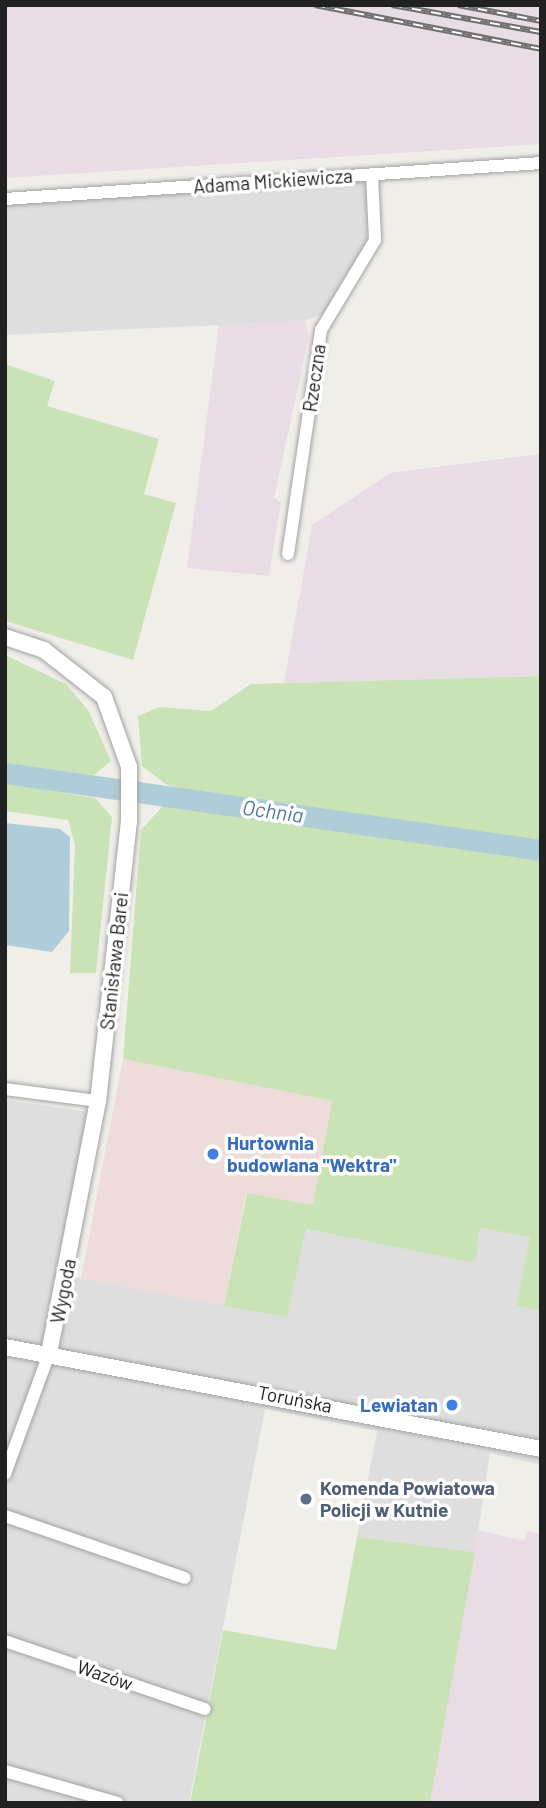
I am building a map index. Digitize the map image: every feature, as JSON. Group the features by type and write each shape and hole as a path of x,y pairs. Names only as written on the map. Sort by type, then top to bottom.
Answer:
{"street":[{"name":"Adama Mickiewicza","path":"5,199 541,163"},
{"name":"Rzeczna","path":"288,554 321,330 375,240 372,174"},
{"name":"Stanisława Barei","path":"5,637 44,650 104,697 129,766 129,821 98,1101"},
{"path":"5,1089 98,1101"},
{"name":"Wygoda","path":"5,1474 49,1354 98,1101"},
{"name":"Toruńska","path":"5,1347 541,1449"},
{"path":"5,1516 185,1578"},
{"name":"Wazów","path":"5,1641 205,1709"},
{"path":"5,1771 93,1800 118,1803"}],"shaded area":[{"path":"5,5 541,5 541,144 5,178"},
{"path":"368,180 367,242 322,314 305,321 5,335 5,204"},
{"path":"305,321 309,336 274,498 281,502 269,576 187,568 219,325"},
{"path":"541,454 541,676 284,683 312,525 390,473"},
{"name":"Hurtownia budowlana \"Wektra\"","path":"123,1059 332,1101 313,1206 246,1193 224,1306 81,1278"},
{"path":"5,1100 89,1112 59,1274 287,1316 305,1229 474,1262 480,1228 531,1237 516,1306 541,1311 541,1465 490,1453 475,1552 357,1537 377,1431 265,1409 189,1803 5,1803"},
{"path":"478,1530 524,1541 527,1531 541,1534 541,1803 430,1803"}],"green space":[{"path":"5,364 55,381 47,406 159,439 144,494 176,503 133,660 5,621"},
{"path":"5,655 66,684 88,710 111,761 94,775 5,766"},
{"path":"541,676 541,843 206,795 167,785 142,766 138,716 159,707 211,711 251,684"},
{"path":"5,783 95,798 112,817 96,973 70,973 75,845 68,820 5,811"},
{"path":"164,805 541,856 541,1311 516,1306 530,1237 480,1228 475,1263 306,1229 287,1317 224,1306 247,1193 313,1205 332,1101 123,1059 141,830"},
{"path":"357,1537 475,1552 430,1803 190,1803 223,1630 336,1650"}],"water":[{"path":"5,823 60,829 70,837 69,931 52,952 5,945"}],"waterway":[{"name":"Ochnia","path":"5,773 541,850"}],"railway":[{"path":"315,5 541,49"},
{"path":"392,5 541,32"},
{"path":"458,5 541,21"}],"place":[{"name":"Hurtownia budowlana \"Wektra\"","path":"213,1154"},
{"name":"Lewiatan","path":"452,1405"},
{"name":"Komenda Powiatowa Policji w Kutnie","path":"306,1499"}]}
